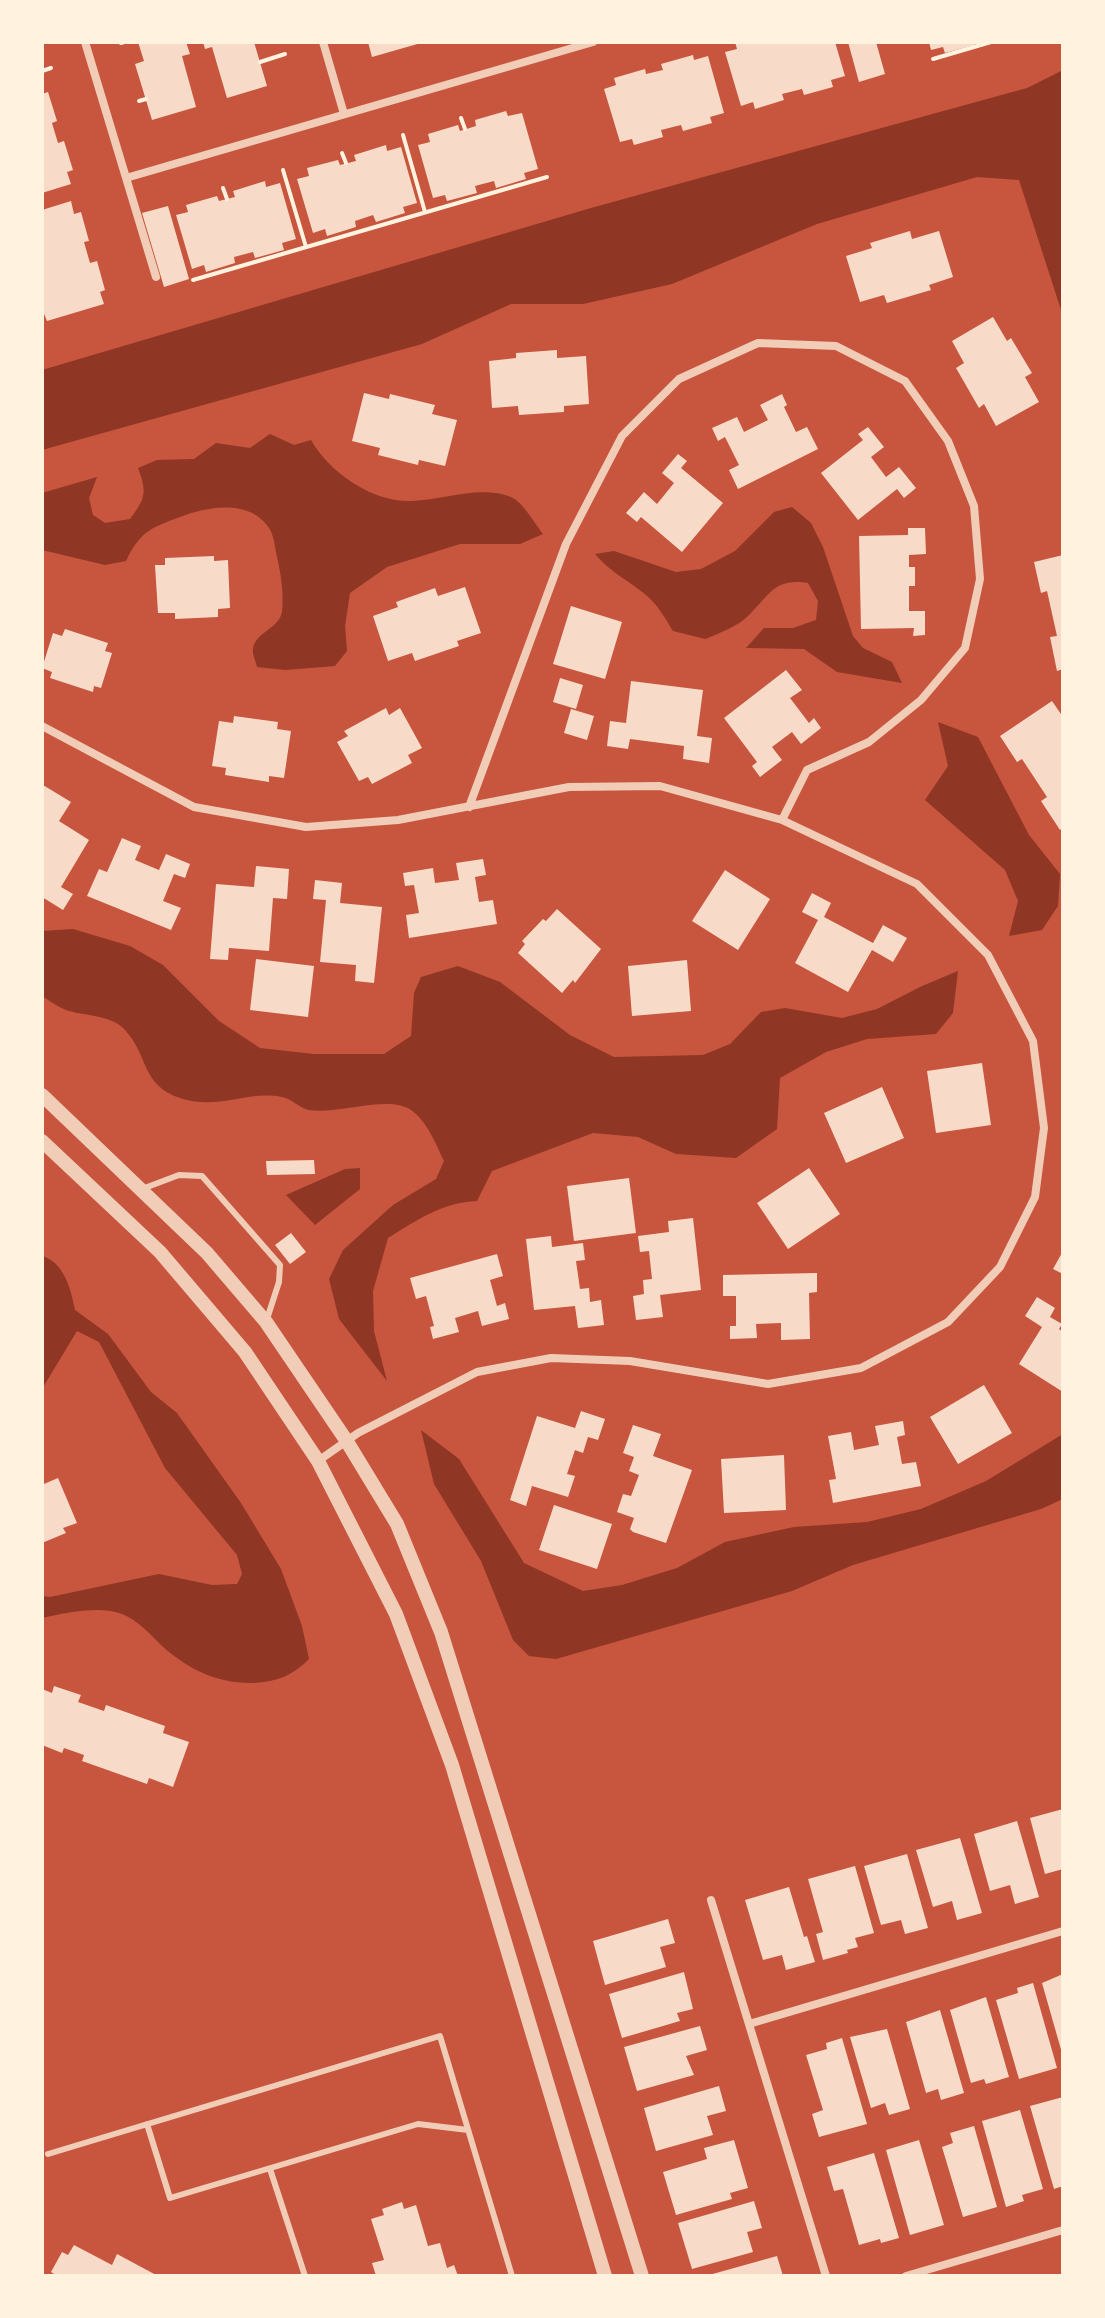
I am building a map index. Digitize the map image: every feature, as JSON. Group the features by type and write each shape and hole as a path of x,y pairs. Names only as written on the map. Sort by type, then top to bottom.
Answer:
{"street":[{"path":"85,42 156,277"},
{"path":"323,42 344,114"},
{"path":"126,178 565,46 593,42"},
{"path":"469,807 566,544 622,436 679,379 758,343 836,346 905,381 948,441 974,506 980,579 965,648 921,700 869,742 807,770 782,820"},
{"path":"42,726 194,807 306,827 398,820 569,787 660,786 782,820 917,884 988,955 1033,1041 1044,1128 1035,1197 1000,1267 948,1322 861,1368 768,1384 630,1361 551,1358 477,1372 346,1440 318,1461"},
{"path":"42,1095 207,1253 266,1322 346,1440 397,1524 441,1632 642,2276"},
{"path":"42,1141 160,1252 245,1352 318,1461 396,1614 452,1765 605,2276"},
{"path":"711,1900 826,2276"},
{"path":"749,2024 1063,1931"},
{"path":"906,2276 1063,2230"}],"lane":[{"path":"142,1189 179,1175 202,1176 280,1265 279,1282 266,1322"},
{"path":"48,2154 440,2036 512,2276"},
{"path":"147,2124 170,2198 418,2124 468,2130"},
{"path":"270,2169 305,2276"}],"path":[{"path":"933,59 991,42"},
{"path":"260,62 285,54"},
{"path":"42,71 51,68"},
{"path":"139,101 146,99"},
{"path":"461,118 465,129"},
{"path":"403,135 425,212"},
{"path":"342,153 346,163"},
{"path":"283,170 306,247"},
{"path":"193,280 547,177"},
{"path":"223,188 227,199"}],"shaded area":[{"path":"1063,70 1063,316 1019,180 977,177 817,224 672,284 583,304 511,304 422,344 42,450 42,370 591,208 1027,88"},
{"path":"270,434 294,445 311,440 341,474 382,497 412,501 487,492 511,497 524,508 543,534 520,544 460,544 387,567 350,593 345,626 347,651 335,666 285,670 257,667 254,656 253,649 258,638 280,618 283,598 272,534 261,519 251,512 215,508 180,517 147,532 136,543 126,561 105,565 42,550 42,493 97,477 89,498 93,515 105,523 130,519 143,495 138,468 157,460 194,459 216,443 250,448"},
{"path":"792,507 811,523 823,547 853,636 863,648 892,662 902,683 837,672 804,649 746,648 764,628 793,628 816,620 818,601 808,583 781,585 740,622 705,639 673,631 650,599 595,554 614,551 676,572 701,569 735,551 774,512"},
{"path":"938,722 978,737 1029,835 1060,874 1058,906 1042,930 1009,936 1018,901 1005,870 925,800 948,766"},
{"path":"73,929 130,946 163,965 219,1021 260,1048 314,1054 384,1054 411,1036 414,993 421,977 458,966 500,982 570,1035 614,1057 703,1055 730,1044 761,1012 785,1008 842,1018 877,1009 958,971 953,1013 936,1034 867,1039 826,1052 780,1078 777,1129 736,1158 676,1154 638,1137 593,1133 492,1171 477,1201 442,1208 388,1238 373,1291 374,1331 387,1381 339,1319 329,1279 343,1250 393,1205 436,1179 444,1161 426,1126 411,1110 390,1104 320,1111 305,1109 282,1097 256,1096 207,1102 180,1098 167,1092 152,1078 133,1040 120,1025 65,1010 42,996 42,931"},
{"path":"360,1168 360,1189 315,1225 286,1195 345,1169"},
{"path":"42,1256 61,1270 69,1285 75,1310 108,1334 151,1392 177,1413 241,1503 281,1569 302,1626 309,1659 291,1673 254,1683 215,1678 181,1661 137,1623 113,1611 82,1611 42,1618 42,1596 50,1597 159,1574 212,1585 237,1584 242,1574 237,1555 165,1468 99,1342 77,1331 42,1389"},
{"path":"421,1430 459,1459 524,1563 583,1591 622,1585 677,1568 725,1542 794,1527 867,1522 921,1509 986,1481 1063,1434 1063,1499 1041,1509 853,1565 792,1591 556,1659 529,1656 513,1640 481,1561 434,1484"}],"building":[{"path":"138,42 186,42 190,54 182,56 196,107 152,120 135,64 144,61"},
{"path":"203,42 254,42 267,86 227,98 212,47 205,49"},
{"path":"368,42 421,42 421,43 372,57"},
{"path":"735,42 835,42 845,76 831,80 833,87 804,95 802,89 782,94 784,100 755,109 753,102 741,106 725,52 737,49"},
{"path":"848,42 876,42 885,74 859,82"},
{"path":"929,42 974,42 975,45 945,53 943,47 931,50"},
{"path":"693,55 694,60 708,56 724,113 710,117 712,123 683,131 681,125 661,130 663,137 634,145 632,139 620,142 604,89 616,85 614,78 645,69 646,74 663,70 661,64"},
{"path":"48,92 57,121 52,123 58,143 64,141 73,170 67,172 71,184 42,193 42,94"},
{"path":"506,111 508,116 522,113 538,169 524,173 526,179 496,188 494,181 475,186 477,193 447,201 445,195 433,198 418,145 430,142 428,134 458,125 460,131 476,126 475,120"},
{"path":"386,145 387,151 401,147 417,203 403,207 405,213 376,222 373,215 355,221 356,227 327,236 325,229 313,233 297,179 309,176 307,168 338,160 340,165 356,161 354,155"},
{"path":"265,181 266,187 280,183 296,239 282,243 284,250 255,258 253,252 234,257 235,263 206,272 204,265 192,269 176,215 188,212 186,205 217,196 219,201 235,197 233,191"},
{"path":"71,201 74,214 81,212 89,241 84,242 90,263 97,261 105,290 100,292 104,304 47,321 42,309 42,210"},
{"path":"168,206 189,279 164,287 142,213"},
{"path":"910,231 912,239 939,231 953,277 929,285 931,290 887,303 884,295 860,302 846,256 872,248 870,243"},
{"path":"993,317 1007,341 1011,338 1032,373 1025,377 1039,402 996,426 984,404 979,408 956,368 964,363 952,341"},
{"path":"557,350 557,358 586,356 589,404 564,406 564,412 519,415 518,406 492,408 489,361 516,358 516,353"},
{"path":"364,393 389,399 390,394 435,405 432,414 457,420 445,466 419,460 418,465 378,455 380,448 352,441"},
{"path":"782,394 787,405 784,407 796,432 807,427 818,449 738,489 729,470 739,465 725,437 718,441 712,428 737,417 744,432 768,420 760,405"},
{"path":"868,427 884,447 871,457 886,477 899,467 916,488 904,498 897,489 858,520 821,473 863,440 858,434"},
{"path":"678,454 687,461 681,468 723,503 682,552 641,517 637,522 626,513 644,492 657,504 674,483 662,473"},
{"path":"908,528 925,528 926,554 909,555 909,567 915,567 915,586 909,586 909,611 925,611 925,635 913,636 914,628 861,629 859,536 908,535"},
{"path":"1063,555 1063,669 1057,671 1050,637 1057,636 1047,591 1041,593 1034,562"},
{"path":"214,556 214,561 228,560 230,608 218,609 218,617 175,619 175,613 158,613 155,565 165,565 165,558"},
{"path":"465,587 481,633 457,641 459,646 415,661 412,653 388,661 373,616 398,607 396,602 435,588 438,596"},
{"path":"571,606 622,622 605,679 553,664"},
{"path":"65,629 108,643 105,651 112,653 101,688 94,686 93,692 50,678 52,672 42,668 53,633 62,636"},
{"path":"786,670 802,690 790,698 809,723 814,718 821,728 801,744 792,732 772,747 782,760 760,777 752,766 757,762 724,718"},
{"path":"560,678 583,685 576,709 553,702"},
{"path":"631,681 703,690 697,736 712,738 709,763 683,759 684,746 630,739 628,749 607,746 610,721 626,723"},
{"path":"1052,701 1063,717 1063,828 1060,830 1041,801 1047,797 1022,759 1017,762 1000,736"},
{"path":"386,708 389,715 400,708 422,748 408,755 412,763 372,784 368,777 359,781 337,742 348,736 344,731"},
{"path":"571,709 594,716 587,740 564,733"},
{"path":"234,716 278,722 277,729 291,731 284,778 269,776 269,782 225,775 226,768 212,766 219,721 233,723"},
{"path":"43,785 71,802 59,821 89,840 61,887 73,894 63,910 42,897"},
{"path":"122,838 141,846 135,860 159,870 166,854 190,864 185,878 174,874 163,901 181,908 171,930 87,896 99,869 107,872"},
{"path":"483,859 486,875 475,877 479,902 493,900 497,924 409,938 406,915 419,913 414,885 405,886 403,873 433,868 435,883 459,880 456,863"},
{"path":"256,866 289,869 287,899 273,898 269,951 229,948 228,960 210,959 216,884 254,887"},
{"path":"725,870 770,899 738,950 692,921"},
{"path":"315,880 342,883 340,903 382,907 374,983 355,981 356,965 320,962 326,900 313,899"},
{"path":"812,893 831,903 824,917 873,943 883,925 907,938 893,962 872,950 848,992 795,963 818,920 802,912"},
{"path":"557,909 601,949 575,983 573,980 562,993 518,953 525,944 522,941"},
{"path":"256,959 314,966 308,1017 250,1010"},
{"path":"687,960 691,1011 632,1016 628,966"},
{"path":"982,1063 991,1125 936,1133 927,1071"},
{"path":"882,1087 904,1138 846,1163 824,1113"},
{"path":"314,1160 315,1174 267,1175 266,1161"},
{"path":"809,1168 840,1214 788,1249 757,1203"},
{"path":"629,1178 636,1233 574,1241 567,1186"},
{"path":"693,1218 701,1290 660,1295 663,1317 636,1320 633,1296 644,1294 643,1280 652,1279 649,1251 640,1252 638,1236 669,1232 668,1221"},
{"path":"291,1233 306,1252 290,1264 275,1245"},
{"path":"551,1236 552,1247 583,1243 585,1260 576,1261 580,1289 589,1288 590,1302 601,1300 604,1325 578,1328 575,1306 534,1310 526,1239"},
{"path":"1063,1251 1063,1274 1053,1269"},
{"path":"497,1254 503,1276 490,1280 497,1306 505,1303 509,1319 482,1326 478,1311 455,1318 459,1332 433,1339 430,1327 434,1326 426,1296 416,1299 410,1278"},
{"path":"817,1273 817,1292 809,1293 810,1339 781,1340 781,1323 756,1324 757,1338 730,1339 730,1326 736,1326 736,1296 723,1296 723,1275"},
{"path":"1037,1297 1055,1308 1050,1317 1062,1324 1059,1329 1063,1332 1063,1392 1019,1364 1042,1327 1025,1316"},
{"path":"984,1385 1012,1433 958,1464 930,1417"},
{"path":"581,1411 605,1419 598,1440 588,1437 583,1453 575,1450 567,1474 575,1476 568,1497 532,1486 526,1506 510,1500 537,1416 575,1428"},
{"path":"903,1421 905,1435 897,1437 902,1464 916,1462 921,1486 833,1503 829,1480 836,1479 828,1436 851,1432 854,1450 879,1445 875,1426"},
{"path":"633,1425 661,1434 653,1456 692,1470 666,1543 633,1532 630,1529 634,1518 617,1512 623,1494 631,1496 639,1475 629,1471 634,1457 623,1453"},
{"path":"784,1455 786,1510 724,1513 721,1459"},
{"path":"42,1478 44,1484 58,1478 77,1523 63,1528 66,1533 42,1543"},
{"path":"554,1505 612,1524 597,1569 539,1550"},
{"path":"54,1686 81,1695 78,1702 104,1711 106,1705 165,1726 163,1733 189,1742 173,1787 149,1778 147,1784 82,1761 84,1755 64,1748 62,1753 42,1745 42,1689 52,1693"},
{"path":"1063,1809 1063,1869 1045,1874 1030,1818"},
{"path":"1017,1821 1039,1897 1015,1904 1010,1885 990,1891 974,1834"},
{"path":"960,1838 982,1913 957,1920 952,1901 933,1907 916,1850"},
{"path":"907,1854 928,1928 905,1934 901,1920 881,1925 864,1866"},
{"path":"855,1866 874,1933 855,1938 858,1947 847,1950 848,1953 823,1960 816,1934 823,1932 808,1879"},
{"path":"789,1887 815,1962 786,1970 782,1955 763,1960 745,1900"},
{"path":"668,1919 675,1943 660,1947 666,1967 605,1985 593,1941"},
{"path":"684,1972 693,2009 677,2013 680,2021 622,2038 609,1994"},
{"path":"1063,1974 1063,2053 1062,2053 1042,1983"},
{"path":"1033,1983 1057,2068 1019,2079 996,2000 1018,1993 1017,1988"},
{"path":"986,1997 1009,2077 986,2084 984,2079 971,2083 950,2010"},
{"path":"940,2010 964,2093 941,2100 938,2089 926,2093 906,2022"},
{"path":"700,2026 707,2050 686,2056 694,2075 637,2091 624,2047"},
{"path":"887,2029 910,2109 889,2115 885,2103 871,2108 850,2037"},
{"path":"842,2038 867,2124 819,2137 812,2114 823,2110 806,2055 827,2049 826,2043"},
{"path":"719,2086 726,2111 707,2116 713,2135 656,2151 644,2108"},
{"path":"1063,2097 1063,2186 1054,2189 1030,2106"},
{"path":"1020,2110 1043,2189 1022,2195 1024,2201 1006,2207 982,2121"},
{"path":"974,2126 997,2207 963,2217 942,2147 953,2143 950,2133"},
{"path":"734,2140 748,2188 730,2193 732,2199 676,2215 663,2172 707,2159 704,2148"},
{"path":"919,2140 944,2225 910,2235 886,2150"},
{"path":"874,2153 899,2238 859,2245 843,2189 834,2191 827,2167"},
{"path":"754,2201 762,2228 747,2232 753,2252 692,2269 678,2223"},
{"path":"402,2202 404,2209 416,2205 428,2246 440,2243 447,2268 454,2265 458,2276 376,2276 372,2263 384,2260 371,2219 384,2215 382,2209"},
{"path":"74,2245 112,2265 117,2254 158,2276 57,2276 51,2272 62,2252 68,2255"},
{"path":"777,2256 783,2276 709,2276 709,2275"}]}
